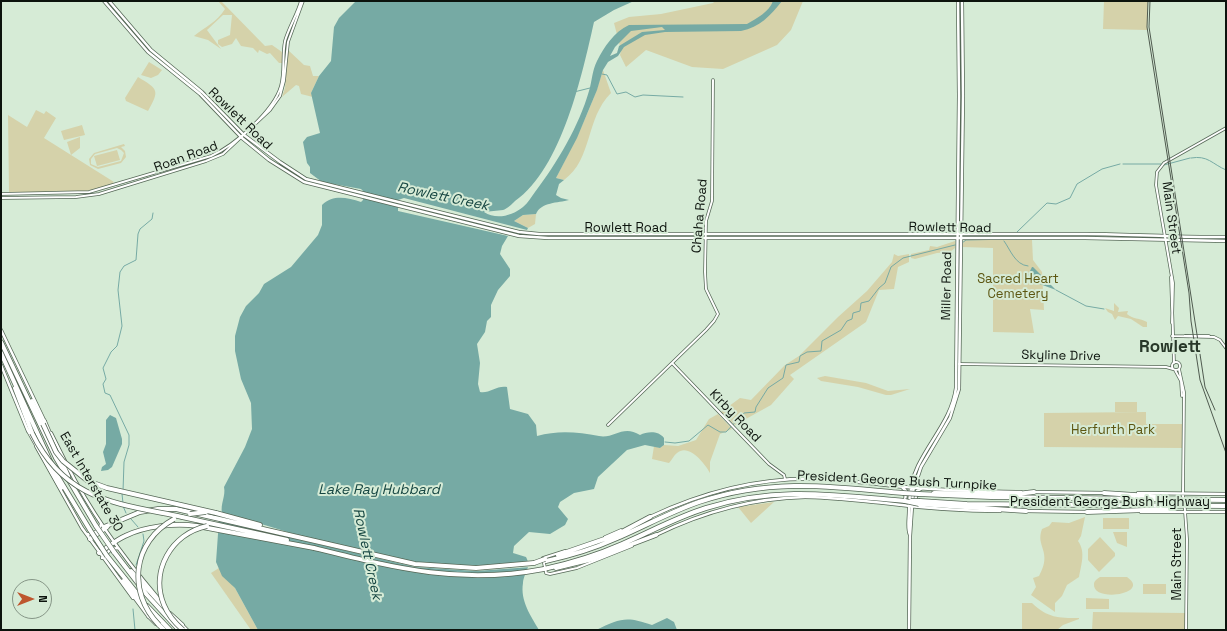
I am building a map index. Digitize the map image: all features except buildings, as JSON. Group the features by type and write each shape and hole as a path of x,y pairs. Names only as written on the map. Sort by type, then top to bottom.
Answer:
{"highway":[{"path":"1,342 59,463 96,526 144,590 179,630"},
{"path":"1,353 55,472 90,530"},
{"path":"8,367 30,432 57,481 149,616"},
{"path":"13,367 44,423 74,488 96,526"},
{"path":"44,423 56,452 63,461 88,481 107,488 216,513 272,530"},
{"path":"30,432 45,456 55,468 73,483 93,495 114,503 226,525 314,548"},
{"name":"President George Bush Turnpike","path":"272,530 395,560 425,565 486,568 534,563 601,545 693,504 742,491 778,486 809,485 903,493 986,497 1183,497 1226,500"},
{"name":"President George Bush Turnpike","path":"314,548 396,568 442,575 488,576 546,569 604,552 691,513 745,498 781,493 806,492 904,500 920,504 1226,506"},
{"path":"920,494 940,492 1017,494 1034,492"},
{"path":"1104,493 1183,497"},
{"path":"920,504 1026,511"},
{"path":"1087,512 1202,507"},
{"path":"90,540 103,526 112,524 133,514 156,509 179,509 272,530"},
{"path":"163,630 145,606 139,589 139,568 145,549 159,530 177,518 197,512 216,513"},
{"path":"545,560 609,538 650,517"},
{"path":"99,553 128,535 142,530 177,525 197,526 314,548"},
{"path":"183,630 168,613 162,597 160,580 164,561 175,544 190,532 208,526 226,525"},
{"path":"546,569 579,564 656,535"},
{"path":"114,552 182,625"},
{"path":"107,556 148,608 170,630"}],"main road":[{"name":"Rowlett Road","path":"104,1 139,43 155,59 201,93"},
{"name":"Rowlett Road","path":"109,1 141,40 158,57 201,93 230,124 269,160 307,183 527,237 959,237 1136,235 1165,239 1226,241"},
{"name":"Miller Road","path":"958,1 960,10"},
{"name":"Miller Road","path":"909,630 910,506 912,488 918,466 952,405 956,388 958,364 959,285 960,10 962,1"},
{"path":"127,28 130,25"},
{"name":"Rowlett Road","path":"242,135 308,180 364,196"},
{"name":"Rowlett Road","path":"397,204 534,234 740,233 959,237"},
{"path":"728,237 729,235 740,233"},
{"name":"Rowlett Road","path":"1165,239 1226,237"},
{"name":"East Interstate 30","path":"1,330 44,423 103,526 143,581 187,630"},
{"path":"1,365 48,472 102,558 149,616 163,630"},
{"name":"President George Bush Highway","path":"650,517 678,504 718,490 759,482 785,479 821,479 924,489 1104,493"},
{"path":"900,505 904,503 907,494 902,487"},
{"path":"920,504 916,504 917,491 924,489"},
{"name":"President George Bush Highway","path":"1183,497 1226,494"},
{"name":"President George Bush Highway","path":"656,535 686,521 716,510 767,500 815,497 910,506 920,504"},
{"name":"President George Bush Highway","path":"1026,511 1226,512"},
{"path":"86,534 91,534 103,526"},
{"path":"102,558 111,549 118,548"}],"street":[{"name":"Roan Road","path":"1,198 76,198 105,193 215,158 227,152 242,135 274,105 282,90 285,41 302,1"},
{"name":"Chaha Road","path":"608,425 714,321 718,314 706,287 706,217 712,201 713,80"},
{"name":"Main Street","path":"1183,401 1181,381 1174,369 1171,277 1156,185 1156,174 1164,163 1226,128"},
{"name":"Roan Road","path":"1,194 72,194 100,190 211,156 225,148 242,135"},
{"path":"1172,336 1209,336 1219,339 1226,348"},
{"name":"Kirby Road","path":"672,363 769,464 784,475 785,479"},
{"name":"Skyline Drive","path":"958,364 1166,367 1174,369"},
{"name":"Main Street","path":"1174,364 1179,365 1183,385 1183,497 1187,539 1186,630"},
{"name":"Skyline Drive","path":"1166,367 1174,364"},
{"path":"1174,369 1179,369"},
{"name":"President George Bush Highway","path":"650,517 585,544 544,556 542,560 544,571 550,574 577,568 656,535"}],"green space":[{"path":"218,1 221,1 265,46 272,45 282,52 282,63 279,63 270,53 267,54 259,50 258,53 253,48 241,46 236,38 232,44 222,47 218,44 218,40 230,35 232,15 223,15 207,30 221,49 208,40 194,36 222,14 225,9"},
{"path":"715,1 803,1 791,30 777,45 723,69 692,67 646,50 626,67 620,55 621,50 614,23 629,17 661,14 713,3"},
{"path":"1104,1 1148,1 1147,30 1103,29"},
{"path":"288,50 304,65 310,66 313,76 319,76 311,93 313,97 301,94 299,86 296,85 282,97 285,88"},
{"path":"149,62 162,70 158,75 151,78 141,75"},
{"path":"603,70 611,93 603,103 597,115 580,161 564,180 556,178 588,112"},
{"path":"138,77 150,84 155,91 154,99 148,111 126,101 125,98"},
{"path":"36,110 44,114 46,111 56,118 44,138 114,182 111,185 82,192 9,192 8,115 27,127"},
{"path":"82,125 85,135 64,140 61,131"},
{"path":"80,137 80,148 71,155 67,142"},
{"path":"124,144 125,146 121,147 125,151 126,157 121,163 98,169 90,165 89,159 94,153","holes":["117,148 124,153 121,161 98,167 91,164 91,159 95,154"]},
{"path":"117,150 120,160 97,166 94,156"},
{"path":"536,214 535,224 528,228 514,221 523,215"},
{"name":"Sacred Heart Cemetery","path":"964,240 1032,240 1033,260 1042,272 1044,310 1030,309 1034,333 993,332 993,248 962,247"},
{"path":"955,241 955,248 950,252 937,253 915,259 911,258 911,254 929,250 930,246 937,247"},
{"path":"894,254 898,256 909,254 909,262 898,267 894,289 879,290 866,322 790,375 794,379 771,405 735,425 721,412 740,398 751,400 785,365 799,356 838,317 867,291 892,262"},
{"path":"1114,303 1119,308 1118,312 1128,311 1127,314 1129,316 1147,322 1147,327 1143,327 1131,319 1118,316 1115,320 1112,314 1105,308 1114,311"},
{"path":"825,376 866,383 888,391 910,389 891,395 886,395 858,387 821,381 817,378"},
{"path":"1115,402 1137,402 1137,412 1115,412"},
{"name":"Herfurth Park","path":"1146,412 1146,424 1182,424 1182,448 1044,447 1044,413"},
{"path":"718,414 732,429 720,434 710,462 710,473 701,460 687,451 677,453 669,463 652,459 654,446 660,448 664,445 678,446 696,440 709,419"},
{"path":"774,502 751,523 738,507"},
{"path":"1085,517 1081,536 1078,541 1082,550 1082,563 1079,577 1067,585 1062,596 1055,603 1055,612 1031,595 1036,587 1033,578 1039,576 1043,568 1044,555 1040,535 1042,529 1049,526 1052,522 1069,523"},
{"path":"1103,518 1129,518 1129,529 1103,529"},
{"path":"1113,532 1127,532 1127,547 1117,543"},
{"path":"1100,537 1115,553 1115,556 1099,572 1088,560 1088,549"},
{"path":"219,568 235,588 258,630 251,630 211,573"},
{"path":"1100,577 1127,577 1133,583 1132,588 1127,592 1119,594 1110,595 1102,593 1096,590 1094,584"},
{"path":"1143,584 1166,584 1166,594 1143,594"},
{"path":"1086,598 1109,599 1109,609 1086,609"},
{"path":"1022,603 1032,603 1043,612 1054,616 1079,619 1063,625 1057,630 1022,630"},
{"path":"1093,612 1185,613 1185,630 1092,630"}],"water":[{"name":"Lake Ray Hubbard","path":"356,1 634,1 614,10 594,22 583,68 568,119 545,167 531,186 506,209 484,212 494,216 504,216 514,213 525,205 551,169 573,131 585,104 597,61 606,45 624,28 629,25 747,24 766,12 773,1 782,1 764,20 748,29 741,31 665,32 645,35 624,47 618,56 608,62 603,70 597,90 577,138 556,178 564,180 559,184 556,195 569,200 546,205 538,210 536,214 523,215 514,221 528,228 527,230 404,198 398,200 398,211 508,236 502,246 500,254 510,269 510,276 498,290 491,305 491,317 487,321 485,332 477,344 480,363 478,384 480,392 487,392 500,387 507,387 510,409 528,414 536,425 537,436 568,432 609,436 624,431 629,431 640,435 650,432 656,433 664,438 664,445 660,448 645,445 627,450 598,477 594,489 574,493 560,502 558,507 568,519 565,525 550,534 529,532 514,546 513,553 526,557 528,561 528,567 522,590 527,608 539,630 258,630 235,588 222,576 216,562 219,520 221,516 226,515 222,513 224,487 245,447 252,429 251,403 241,379 235,351 235,336 240,317 246,306 259,293 264,284 291,267 318,235 322,225 322,205 331,199 336,198 346,198 361,202 363,200 364,192 361,189 322,182 310,173 310,167 307,163 303,142 307,137 320,133 311,93 319,76 331,61 334,27 339,18","holes":["662,27 665,30 642,32 619,46 617,53 610,56 615,47 631,31"]},
{"path":"1032,267 1056,290 1037,283 1028,275"},
{"path":"110,415 116,418 122,444 112,467 108,470 101,471 102,467 106,464 103,452 106,444 106,420"},
{"path":"667,618 674,622 677,630 596,630 618,621 630,619 652,625"}],"pier":[{"path":"218,516 245,523 245,519 294,534 411,562 471,567 530,561 531,567 476,571 415,567 217,520"}],"waterway":[{"path":"602,74 607,75 617,94 626,92 635,97 643,95 683,97"},
{"path":"574,92 590,88"},
{"path":"1191,158 1197,157 1206,159 1226,170"},
{"path":"1164,165 1190,158"},
{"path":"1017,232 1047,203 1056,204 1070,198 1077,184 1102,169 1120,164"},
{"path":"1123,164 1161,164"},
{"path":"123,491 124,462 129,445 129,435 110,395 105,393 103,384 106,379 103,368 111,352 117,346 122,326 118,290 120,272 124,266 136,260 138,234 140,229 152,219 153,213"},
{"path":"962,243 966,240 1012,239"},
{"path":"1004,241 1016,260 1023,265 1028,266"},
{"path":"665,442 675,443 689,441 708,425 720,432 726,432 744,413 755,412 756,407 768,388 783,378 786,365 799,362 800,356 807,352 821,351 822,341 841,330 847,321 852,319 853,313 860,311 861,303 869,301 885,283 891,267 903,258 955,245"},
{"path":"1056,290 1086,306 1104,309"},
{"path":"122,494 123,503"},
{"path":"123,506 126,513"},
{"path":"131,519 138,527"},
{"path":"136,565 144,541 143,534"},
{"path":"133,609 135,630"}],"tram line":[{"path":"1150,1 1149,27 1205,387 1215,410"}],"railway":[{"path":"1148,1 1147,27 1189,293 1191,321 1200,380 1226,453"}],"district":[{"name":"Rowlett","path":"1170,347"}],"water label":[{"name":"Rowlett Creek","path":"443,197"},
{"name":"Rowlett Creek","path":"367,554"}]}
